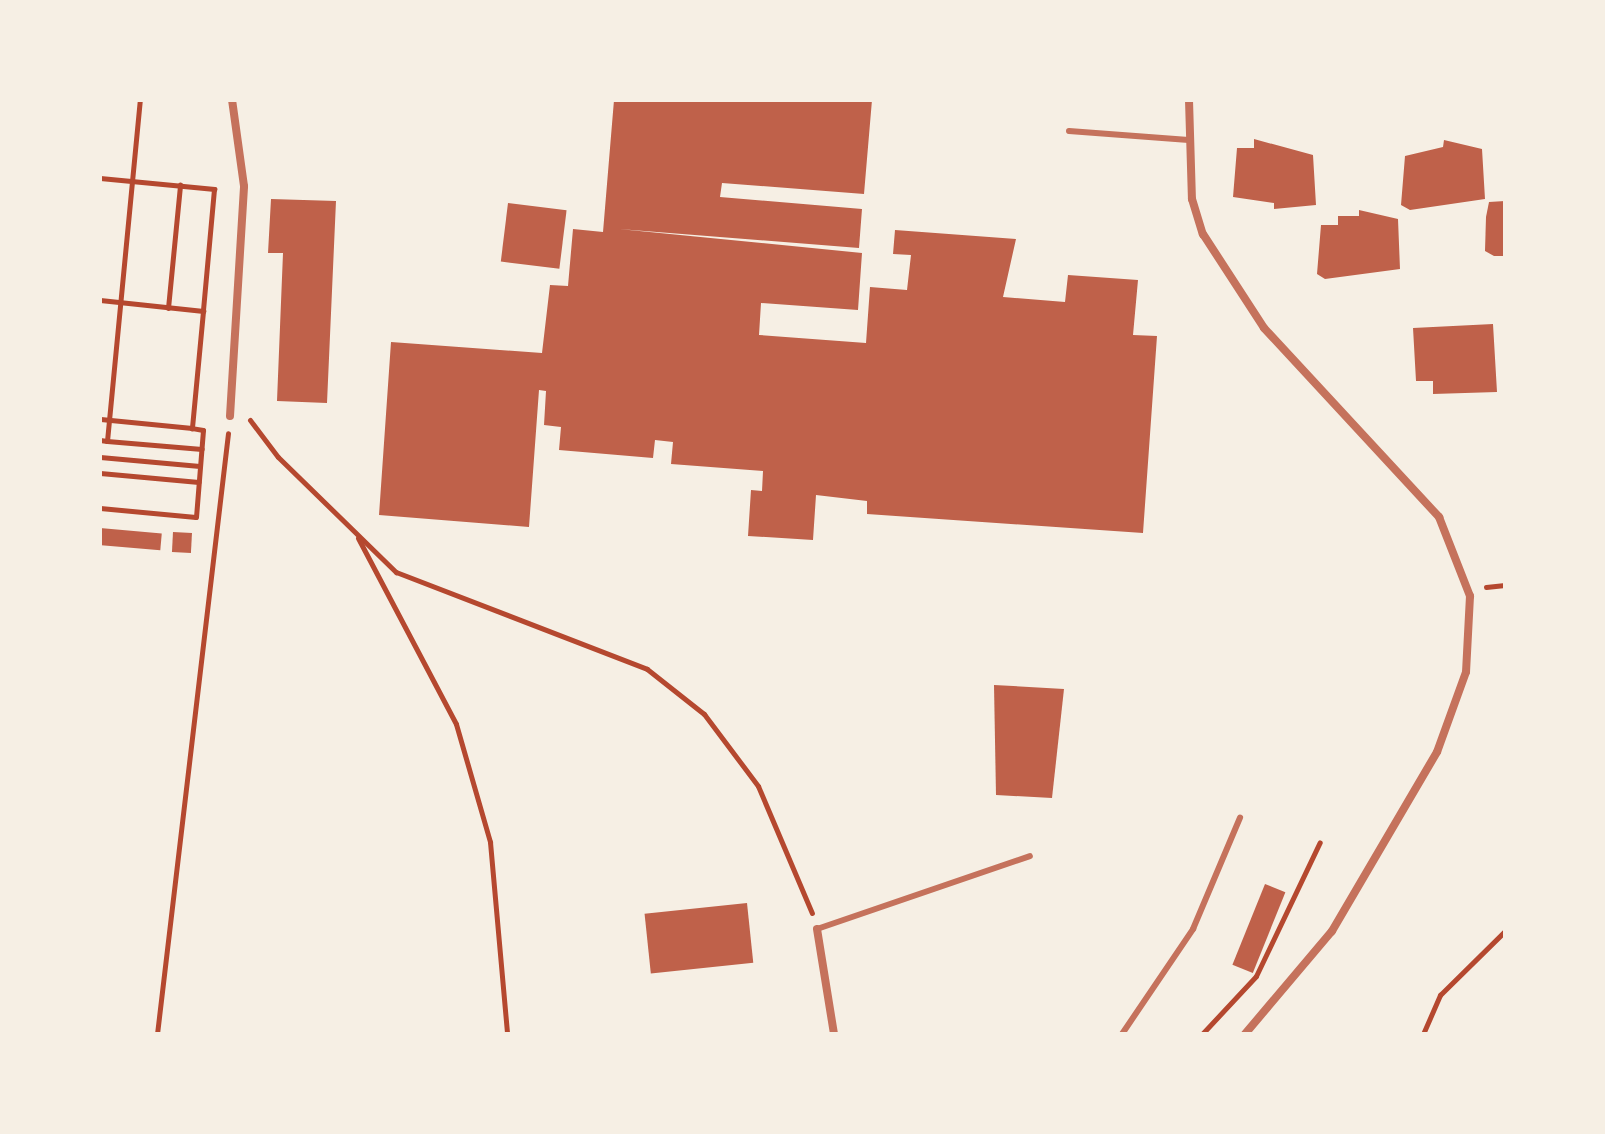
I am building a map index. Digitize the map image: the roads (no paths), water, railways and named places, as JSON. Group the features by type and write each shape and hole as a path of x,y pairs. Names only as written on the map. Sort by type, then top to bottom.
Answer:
{"street":[{"path":"230,416 244,186 232,100"},
{"path":"1189,100 1192,199 1229,279 1264,328 1439,517 1470,596 1466,672 1437,752 1332,931 1245,1034"},
{"path":"817,929 834,1034"}],"lane":[{"path":"1069,131 1189,140"},
{"path":"1122,1034 1193,929 1240,818"},
{"path":"817,929 1030,856"}]}
